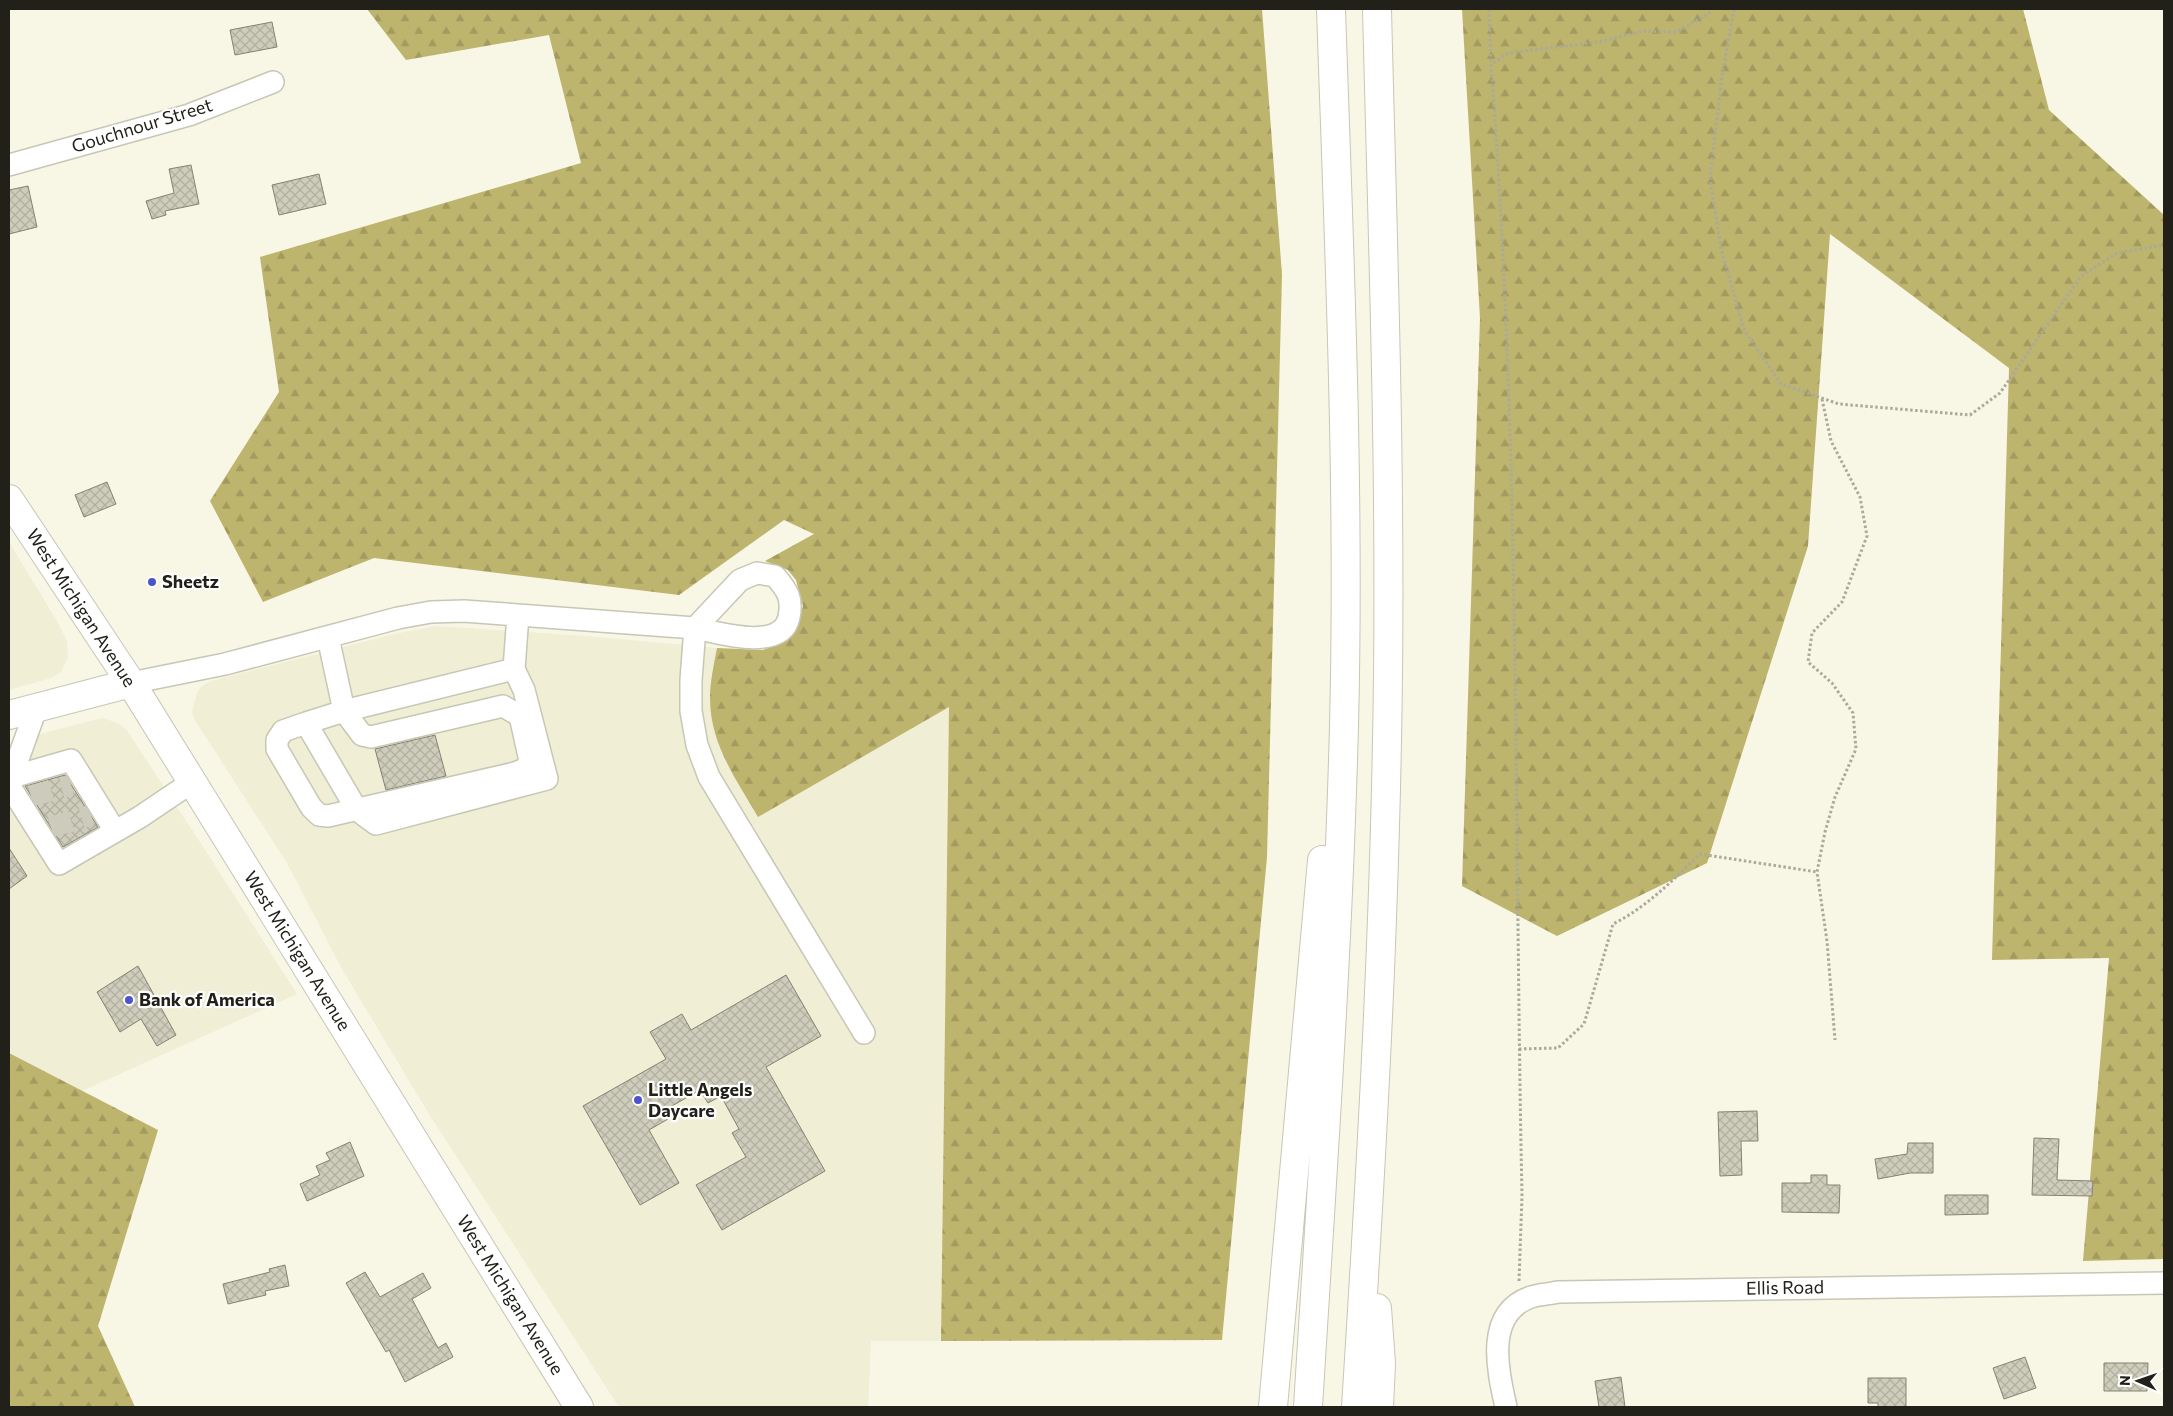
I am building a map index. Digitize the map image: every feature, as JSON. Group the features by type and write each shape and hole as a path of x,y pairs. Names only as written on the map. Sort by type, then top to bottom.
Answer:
{"main road":[{"path":"1308,1407 1337,911 1344,722 1343,342 1331,9"},
{"path":"1356,1407 1370,1189 1382,951 1387,737 1388,401 1376,9"},
{"name":"West Michigan Avenue","path":"9,499 131,683 579,1407"},
{"path":"9,715 131,683"},
{"path":"1273,1407 1318,907 1332,773 1344,722"},
{"path":"1370,1189 1381,1363 1379,1407"}],"street":[{"name":"Gouchnour Street","path":"9,165 189,115 273,82"},
{"path":"131,683 225,664 398,618 431,612 464,611 695,628 691,711 697,745 709,777 864,1033"},
{"path":"306,723 357,810 376,824 547,779 524,690 514,669 518,615"},
{"path":"328,637 344,711 362,735 372,737 504,706 520,716 530,752 530,762 525,769 515,773 357,810 328,816 319,815 311,807 277,749 277,740 283,731 344,711 514,669"},
{"path":"9,773 18,759 36,708"},
{"path":"9,778 71,760 77,783 97,814 115,831"},
{"path":"19,794 44,828 59,864 140,817 192,782"},
{"name":"Ellis Road","path":"1506,1407 1498,1365 1498,1335 1510,1311 1532,1297 1568,1292 2164,1283"}],"path":[{"path":"1489,9 1491,65 1499,168 1508,387 1515,668 1522,1196 1519,1279 1526,1300"},
{"path":"1491,65 1508,53 1598,42 1643,31 1676,32 1708,14 1713,9"},
{"path":"1734,9 1722,76 1710,179 1721,248 1744,330 1781,384 1839,404 1970,415 2000,392 2081,276 2117,253 2164,245"},
{"path":"1822,398 1832,441 1860,497 1867,536 1842,602 1812,633 1808,662 1832,683 1853,713 1856,749 1835,797 1824,832 1817,872 1827,941 1835,1040"},
{"path":"1519,1049 1558,1048 1584,1024 1613,924 1632,914 1661,892 1700,854 1817,872"}],"shaded area":[{"path":"9,542 58,623 67,641 68,657 61,672 51,678 9,690"},
{"path":"436,626 585,636 717,648 710,696 711,715 758,817 949,706 941,1341 871,1341 868,1407 619,1407 429,1114 342,969 287,863 196,722 192,712 197,693 202,686 211,681 394,634"},
{"path":"102,718 118,723 126,729 297,994 9,1124 9,742"}],"green space":[{"path":"367,9 1262,9 1282,275 1267,857 1222,1340 941,1341 949,707 758,817 733,775 719,746 711,715 712,673 717,648 763,650 787,641 796,631 803,606 796,580 788,570 765,561 814,534 784,520 679,595 374,558 263,602 210,501 279,392 260,257 581,163 549,35 406,60"},
{"path":"1462,9 2023,9 2049,110 2164,215 2164,1259 2083,1261 2109,958 1992,960 2009,368 1830,234 1808,546 1707,863 1557,936 1462,886 1480,318"},
{"path":"9,1053 158,1130 98,1326 135,1407 9,1407"}],"building":[{"path":"272,22 277,47 235,55 230,30"},
{"path":"191,165 199,204 165,211 166,215 152,219 146,201 174,193 169,169"},
{"path":"319,174 326,204 279,215 272,185"},
{"path":"28,186 37,227 9,234 9,190"},
{"path":"107,482 116,504 84,517 75,495"},
{"path":"435,735 446,776 386,790 375,749"},
{"path":"65,775 98,827 63,847 25,786"},
{"path":"9,848 27,876 9,889"},
{"name":"Bank of America","path":"138,966 176,1035 157,1046 141,1019 120,1032 97,992"},
{"name":"Little Angels Daycare","path":"786,975 821,1036 766,1067 825,1171 722,1230 696,1185 746,1157 732,1133 739,1129 721,1096 708,1103 700,1090 663,1111 668,1119 649,1130 679,1183 640,1205 583,1106 666,1059 650,1032 682,1014 691,1030"},
{"path":"1757,1111 1758,1141 1741,1141 1742,1175 1720,1176 1718,1112"},
{"path":"2034,1138 2059,1139 2057,1180 2093,1181 2092,1196 2032,1195"},
{"path":"350,1142 364,1176 307,1201 300,1184 320,1175 316,1166 330,1160 326,1153"},
{"path":"1908,1143 1933,1143 1933,1173 1910,1173 1878,1179 1875,1159 1907,1154"},
{"path":"1811,1175 1827,1175 1827,1185 1840,1185 1839,1213 1782,1212 1782,1183 1811,1183"},
{"path":"1945,1195 1988,1195 1988,1214 1945,1215"},
{"path":"285,1265 289,1286 265,1291 266,1295 228,1304 223,1284 270,1272 269,1269"},
{"path":"365,1272 380,1297 423,1273 431,1288 412,1299 438,1348 446,1343 453,1357 405,1382 389,1350 386,1352 346,1283"},
{"path":"2025,1357 2036,1388 2004,1399 1993,1368"},
{"path":"2104,1363 2148,1363 2147,1391 2104,1391"},
{"path":"1621,1377 1625,1407 1599,1407 1595,1381"},
{"path":"1868,1378 1906,1378 1906,1407 1878,1407 1878,1403 1868,1403"}],"tunnel":[{"path":"31,796 71,785"},
{"path":"51,827 91,815"}],"place":[{"name":"Sheetz","path":"152,582"},
{"name":"Bank of America","path":"129,1000"},
{"name":"Little Angels Daycare","path":"638,1100"}]}
